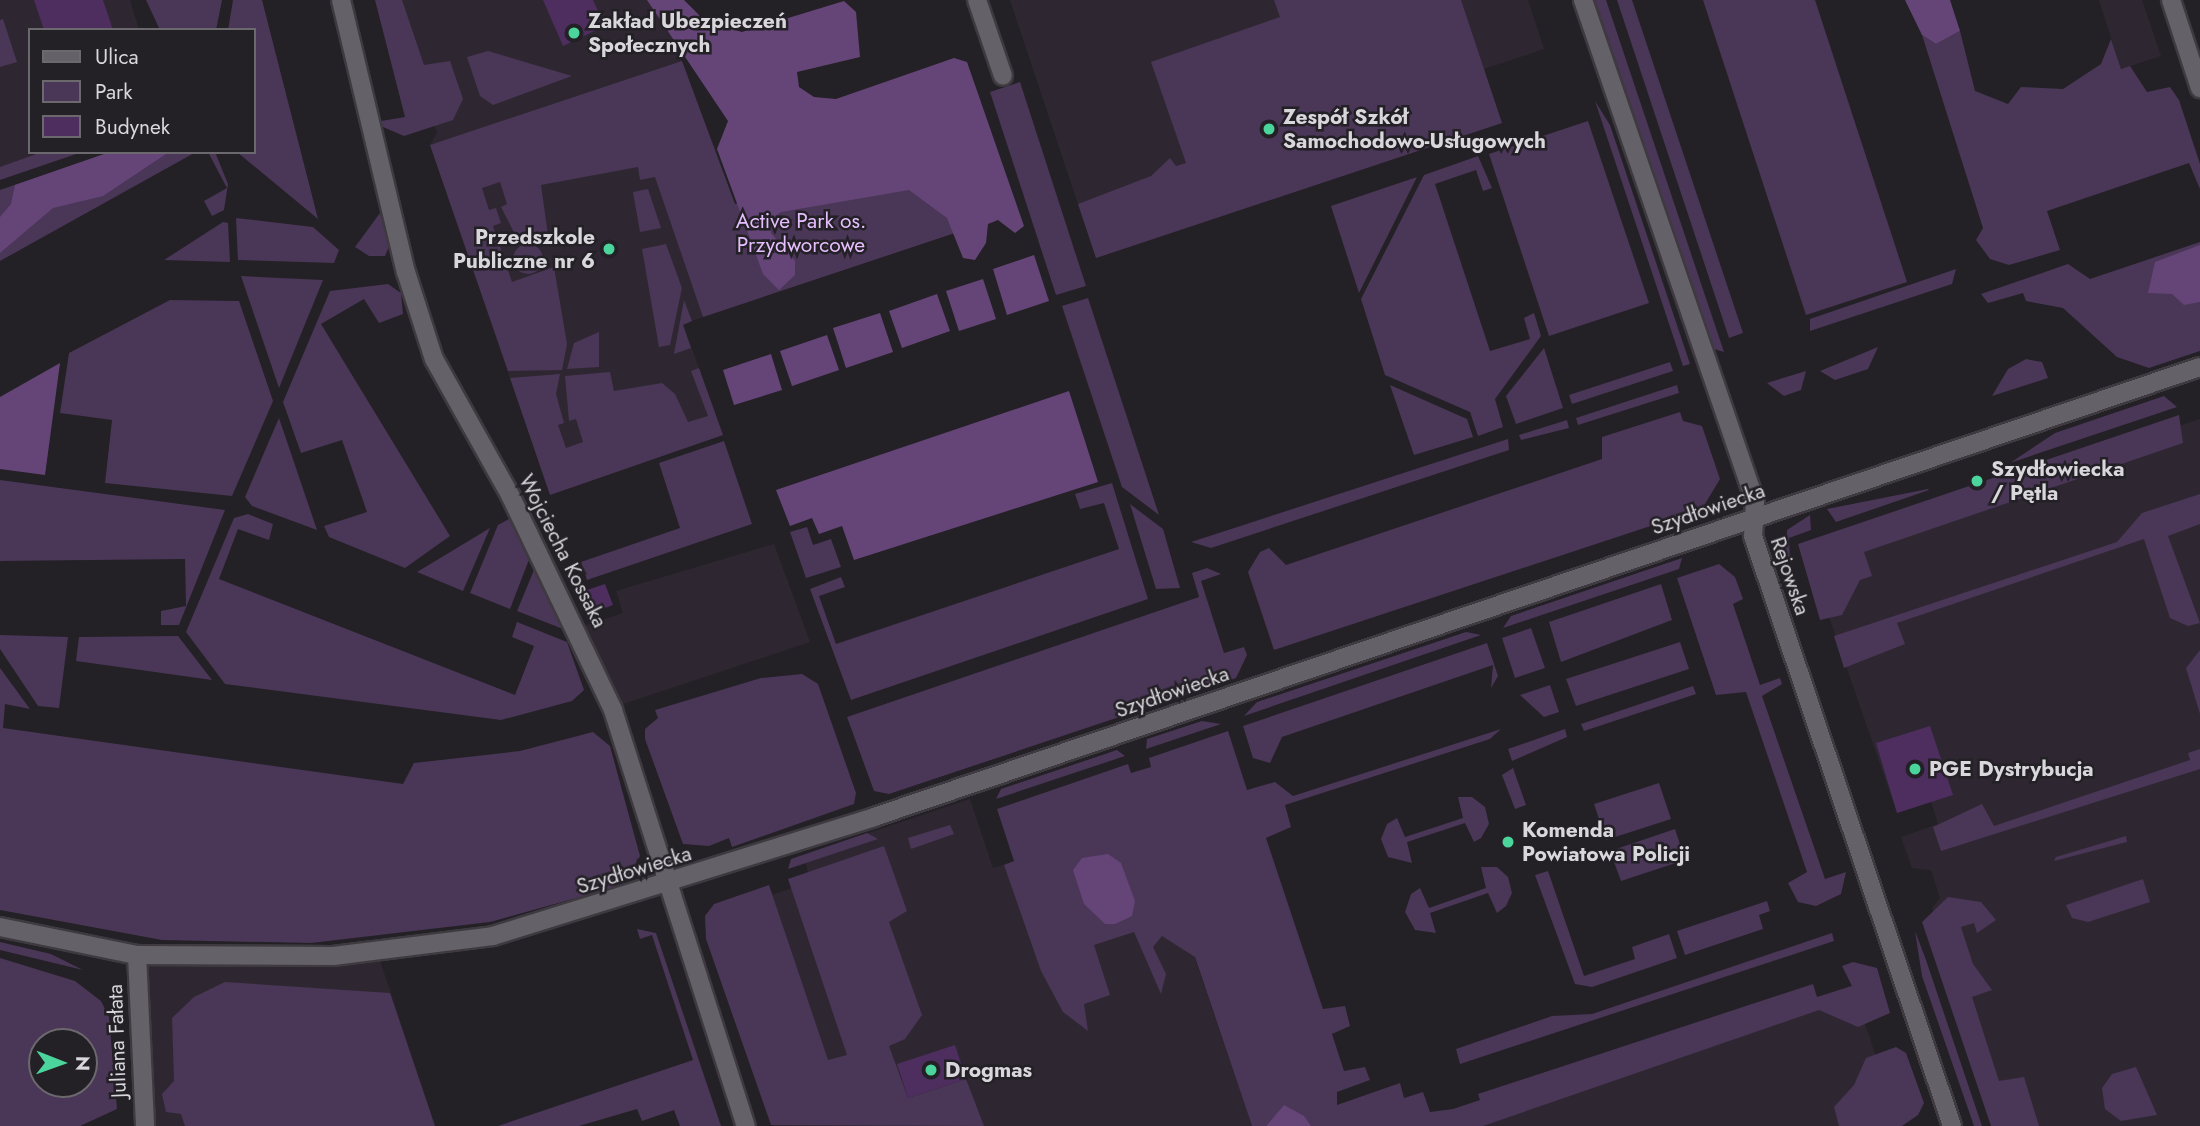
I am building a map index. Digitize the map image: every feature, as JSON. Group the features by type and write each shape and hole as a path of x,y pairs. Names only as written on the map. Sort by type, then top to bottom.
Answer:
{"street":[{"name":"Wojciecha Kossaka","path":"341,0 406,272 434,359 511,497 613,710 746,1126"},
{"path":"977,0 1003,76"},
{"name":"Rejowska","path":"1583,0 1755,501 1753,536 1952,1126"},
{"path":"2171,0 2200,88"},
{"name":"Szydłowiecka","path":"0,927 137,955 333,956 493,936 667,885 2200,368"},
{"name":"Juliana Fałata","path":"137,955 145,1126"}],"shaded area":[{"path":"0,0 130,0 138,28 28,28 28,154 64,154 0,174"},
{"name":"Przedszkole Publiczne nr 6","path":"391,0 659,0 768,295 683,324 723,435 550,495 430,145 437,133"},
{"path":"647,0 684,0 705,21 742,32 844,1 856,12 860,57 797,72 799,87 814,97 836,99 954,58 967,62 1024,226 1015,233 998,220 988,224 986,243 975,260 963,258 947,218 909,190 781,212 770,220 771,233 795,261 795,275 779,290 763,274 717,149 728,121"},
{"name":"Zespół Szkół Samochodowo-Usługowych","path":"1010,0 1528,0 1544,49 1484,69 1502,123 1096,258"},
{"path":"1905,0 1950,0 1960,31 1936,44 1922,35"},
{"path":"2099,0 2142,0 2161,56 2121,69"},
{"path":"104,154 166,154 103,196 53,208 0,253 0,217 11,204 15,185"},
{"path":"2200,245 2200,302 2184,305 2172,294 2148,293 2155,262"},
{"path":"1034,255 1049,301 1007,315 993,269"},
{"path":"983,279 996,319 959,331 946,291"},
{"path":"937,294 950,331 902,348 889,311"},
{"path":"880,313 893,352 846,368 833,328"},
{"path":"827,335 839,370 792,386 780,351"},
{"path":"771,354 782,390 734,405 723,370"},
{"path":"60,363 45,475 0,469 0,397"},
{"path":"1069,391 1098,482 854,560 842,526 819,534 812,518 790,526 776,490"},
{"path":"2200,419 2200,1126 1996,1126 1932,908 1940,898 1931,870 1912,868 1901,837 1938,824 1935,814 1931,802 1897,813 1806,550"},
{"path":"774,544 810,642 617,706 583,626 623,613 616,591"},
{"path":"970,799 993,868 1148,820 1252,1126 774,1126 712,946 722,911 811,882 803,855"},
{"path":"1108,854 1121,863 1135,901 1132,916 1115,924 1105,924 1084,904 1073,870 1082,858"},
{"path":"378,955 435,1126 150,1126 140,958"},
{"path":"1852,985 1899,1126 1467,1126"},
{"path":"1284,1105 1304,1116 1311,1126 1266,1126"}],"green space":[{"path":"146,0 222,0 216,28 159,28"},
{"path":"233,0 262,0 318,219 239,154 256,154 256,28 228,28"},
{"path":"375,0 402,0 424,65 450,61 463,99 453,120 404,136 383,127 381,121 405,117"},
{"name":"Zespół Szkół Samochodowo-Usługowych","path":"1274,0 1461,0 1502,123 1096,258 1078,204 1151,176 1170,158 1176,166 1186,163 1151,62 1280,17"},
{"path":"1595,0 1606,0 1724,352 1714,349"},
{"path":"1617,0 1632,0 1743,333 1729,338"},
{"path":"1703,0 1815,0 1907,282 1806,315"},
{"path":"3,19 17,62 0,67 0,20"},
{"path":"1960,31 1975,91 2008,104 2021,87 2063,89 2101,64 2111,39 2121,69 2130,66 2147,92 2170,87 2179,100 2200,164 2200,189 2189,163 2047,211 2060,250 2009,265 1990,259 1976,240 1983,228 1922,35 1936,44"},
{"path":"488,51 572,76 493,105 480,96 467,57"},
{"name":"Active Park os. Przydworcowe","path":"682,61 735,204 980,121 1012,214 703,317 655,177 640,180 638,167 541,185 548,235 520,244 501,207 507,204 500,182 482,188 489,210 496,208 501,223 493,226 512,282 554,267 567,344 562,370 508,371 430,145"},
{"path":"1020,82 1086,286 1056,295 990,92"},
{"path":"1595,101 1610,125 1690,364 1683,366"},
{"path":"1588,121 1649,303 1549,336 1489,154"},
{"path":"36,154 76,154 0,180 0,167"},
{"path":"104,154 192,154 0,261 0,190"},
{"path":"209,154 216,154 228,184 224,210 212,216 204,201 227,188"},
{"path":"1478,156 1492,188 1483,191 1476,170 1435,184 1490,351 1530,339 1524,318 1534,313 1541,336 1495,399 1503,427 1478,436 1470,412 1385,375 1361,299 1424,175"},
{"path":"1417,177 1359,293 1331,206"},
{"path":"648,189 661,228 640,232 633,192"},
{"path":"380,213 389,247 385,256 369,256 355,247"},
{"path":"236,218 313,227 339,250 334,263 238,260"},
{"path":"223,222 228,223 230,262 164,260"},
{"path":"2200,242 2200,351 2149,368 2117,357 2063,308 2026,301 2023,293 1988,303 1981,294 2068,264 2090,279"},
{"path":"528,244 539,248 543,259 539,270 528,274 517,270 513,259 517,248"},
{"path":"666,244 682,288 670,345 659,347 642,249"},
{"path":"1956,269 1952,284 1810,331 1810,319"},
{"path":"241,276 323,280 279,388"},
{"path":"388,284 401,293 403,314 379,323 364,299 321,324 450,536 405,568 329,537 324,526 367,512 342,440 301,453 283,402 330,291"},
{"path":"1088,298 1159,515 1122,487 1062,306"},
{"path":"170,300 239,301 273,401 232,496 105,483 112,420 60,413 69,353"},
{"path":"684,300 692,321 683,325 691,348 674,354"},
{"path":"599,332 599,367 567,369 574,343"},
{"path":"1878,347 1868,369 1835,380 1820,371"},
{"path":"1544,348 1563,408 1516,424 1506,396"},
{"path":"2026,359 2042,362 2048,378 1992,396 2008,369"},
{"path":"1670,362 1673,371 1572,404 1569,395"},
{"path":"699,368 723,435 550,495 510,378 560,374 556,394 564,423 558,425 566,448 583,442 576,419 569,421 565,376 610,372 614,391 662,383 675,394 688,422 708,416 691,371"},
{"path":"1806,371 1801,390 1784,396 1767,383"},
{"path":"1390,385 1467,419 1473,437 1414,455"},
{"path":"1677,385 1679,393 1578,425 1576,418"},
{"path":"2164,396 2177,407 2010,463 2055,433"},
{"path":"1680,412 1683,421 1702,426 1720,479 1702,509 1274,650 1248,572 1260,552 1269,548 1286,565 1602,459 1602,437"},
{"path":"2179,415 2183,443 1864,552 1872,576 1860,580 1842,615 1820,620 1798,544"},
{"path":"279,418 317,530 252,506 245,497"},
{"path":"1567,420 1569,428 1521,440 1519,435"},
{"path":"1508,439 1509,450 1211,548 1191,542"},
{"path":"724,441 752,524 587,580 581,562 680,528 659,463"},
{"path":"0,480 225,510 179,625 161,625 161,611 186,606 185,559 0,561"},
{"path":"1112,483 1148,599 851,700 810,589 841,577 845,587 819,596 836,644 1119,549 1104,503 1080,509 1075,494"},
{"path":"1928,489 1836,522 1827,509"},
{"path":"2200,494 2200,524 2168,536 2200,623 2188,626 2170,618 2144,539 1897,623 1905,644 1844,668 1834,636 2117,542 2142,513"},
{"path":"1130,504 1163,529 1180,588 1156,589"},
{"path":"248,514 273,524 269,540 238,529 219,579 515,695 534,646 512,637 517,622 567,642 584,690 572,701 501,720 225,684 186,632 234,518"},
{"path":"1810,515 1811,530 1789,538 1790,561 1784,568 1787,530"},
{"path":"509,519 530,557 510,609 470,593 498,525"},
{"path":"807,527 813,545 831,539 841,567 806,578 790,532"},
{"path":"490,528 463,591 417,572"},
{"path":"1682,558 1679,569 1503,628 1511,616"},
{"path":"1719,564 1735,577 1743,599 1733,604 1760,685 1780,678 1782,684 1762,696 1825,879 1846,872 1841,894 1816,906 1798,902 1788,883 1807,872 1746,692 1716,695 1677,578"},
{"path":"1207,568 1221,574 1201,581 1224,653 1244,647 1247,655 1236,678 889,794 874,791 847,717 1199,597 1192,573"},
{"path":"534,570 563,628 563,629 517,611"},
{"path":"1661,584 1672,620 1561,662 1549,622"},
{"path":"1531,628 1545,668 1515,678 1502,638"},
{"path":"1466,632 1481,635 1244,716 1257,702"},
{"path":"0,635 68,637 59,708 38,706 0,649"},
{"path":"178,636 212,680 76,661 79,637"},
{"path":"1680,642 1689,669 1576,706 1566,679"},
{"path":"1487,643 1498,676 1491,688 1493,665 1282,737 1270,763 1253,758 1243,726"},
{"path":"2200,650 2200,714 2186,668"},
{"path":"0,668 30,709 5,704 3,728 403,784 414,763 520,751 593,732 610,746 640,856 623,885 490,922 311,943 162,940 0,910"},
{"path":"802,674 818,684 856,793 854,804 732,847 729,838 709,846 683,844 645,739 645,729 658,718 655,710 761,678"},
{"path":"1550,685 1559,712 1544,717 1520,695"},
{"path":"1693,686 1696,694 1584,731 1581,724"},
{"path":"1202,721 1221,724 1146,749 1147,739"},
{"path":"1501,729 1490,739 1285,805 1291,827 1266,838 1323,1009 1345,1006 1350,1026 1332,1034 1344,1071 1365,1067 1370,1080 1337,1092 1337,1105 1400,1083 1404,1098 1423,1092 1430,1112 1453,1109 1480,1100 1478,1094 1813,984 1817,997 1852,986 1842,966 1853,962 1877,968 1890,1013 1858,1027 1819,1010 1483,1126 1311,1126 1284,1106 1266,1126 1252,1126 1195,957 1162,936 1153,947 1166,974 1161,994 1134,932 1094,945 1110,995 1084,1004 1088,1031 1063,1012 1041,971 1004,865 1014,861 997,809 1128,764 1131,773 1151,767 1149,758 1228,731 1247,790 1275,782 1293,796"},
{"path":"1565,729 1567,737 1512,761 1508,749"},
{"path":"2200,749 2200,769 1941,851 1933,827 1982,804 1994,826 2190,760 2188,753"},
{"path":"1117,750 1125,756 996,799 1001,789"},
{"path":"1513,768 1526,805 1515,809 1502,775"},
{"path":"1659,783 1671,819 1606,840 1594,804"},
{"path":"1458,797 1472,797 1485,807 1489,824 1481,838 1474,842 1465,823 1407,842 1412,863 1388,857 1381,839 1387,824 1397,818 1405,837 1463,818"},
{"path":"950,825 954,834 911,849 908,838"},
{"path":"1675,829 1685,860 1621,881 1610,851"},
{"path":"867,833 878,839 788,869 791,859"},
{"path":"2126,836 2127,842 2054,861 2056,857"},
{"path":"884,846 907,911 889,922 922,1015 905,1039 889,1046 908,1098 966,1079 984,1126 771,1125 706,939 705,916 714,904 769,885 828,1060 847,1055 788,879"},
{"path":"1481,867 1497,867 1508,877 1512,893 1506,906 1497,913 1488,893 1430,913 1436,933 1415,930 1405,912 1411,894 1420,888 1429,908 1486,888"},
{"path":"1548,871 1584,976 1635,959 1632,947 1669,934 1677,958 1592,987 1575,984 1535,875"},
{"path":"2143,879 2150,902 2088,922 2072,918 2066,905"},
{"path":"1948,897 1981,902 1996,920 1977,933 1974,923 1961,927 1973,964 1992,990 1972,997 1999,1081 2024,1077 2039,1126 1991,1126 1922,922"},
{"path":"1767,901 1770,911 1759,915 1763,929 1685,955 1677,931"},
{"path":"637,929 656,933 721,1126 680,1126 674,1110 642,1121 637,1109 579,1126 498,1126 693,1060 652,935 640,939"},
{"path":"1915,931 1982,1126 1974,1126 1922,976"},
{"path":"1832,933 1834,941 1460,1064 1456,1049 1552,1016 1592,1014"},
{"path":"0,942 51,954 83,970 0,950"},
{"path":"0,958 75,981 101,1001 109,1017 117,1109 80,1126 0,1126"},
{"path":"225,982 390,993 435,1126 185,1126 181,1114 166,1112 162,1094 174,1081 172,1018 194,997"},
{"path":"1896,1047 1906,1053 1924,1103 1918,1115 1902,1126 1839,1126 1834,1107 1854,1085 1866,1058"},
{"path":"2136,1067 2157,1115 2121,1121 2105,1109 2102,1088 2112,1074"}],"building":[{"path":"34,0 103,0 112,28 43,28"},
{"name":"Zakład Ubezpieczeń Społecznych","path":"543,0 593,0 605,26 563,46"},
{"path":"605,584 613,605 592,613 584,591"},
{"name":"PGE Dystrybucja","path":"1930,726 1953,795 1897,813 1876,743"},
{"name":"Drogmas","path":"955,1045 966,1079 908,1098 897,1064"}],"place":[{"name":"Zakład Ubezpieczeń Społecznych","path":"574,33"},
{"name":"Zespół Szkół Samochodowo-Usługowych","path":"1269,129"},
{"name":"Przedszkole Publiczne nr 6","path":"609,249"},
{"name":"Szydłowiecka / Pętla","path":"1977,481"},
{"name":"PGE Dystrybucja","path":"1915,769"},
{"name":"Komenda Powiatowa Policji","path":"1508,842"},
{"name":"Drogmas","path":"931,1070"}]}
